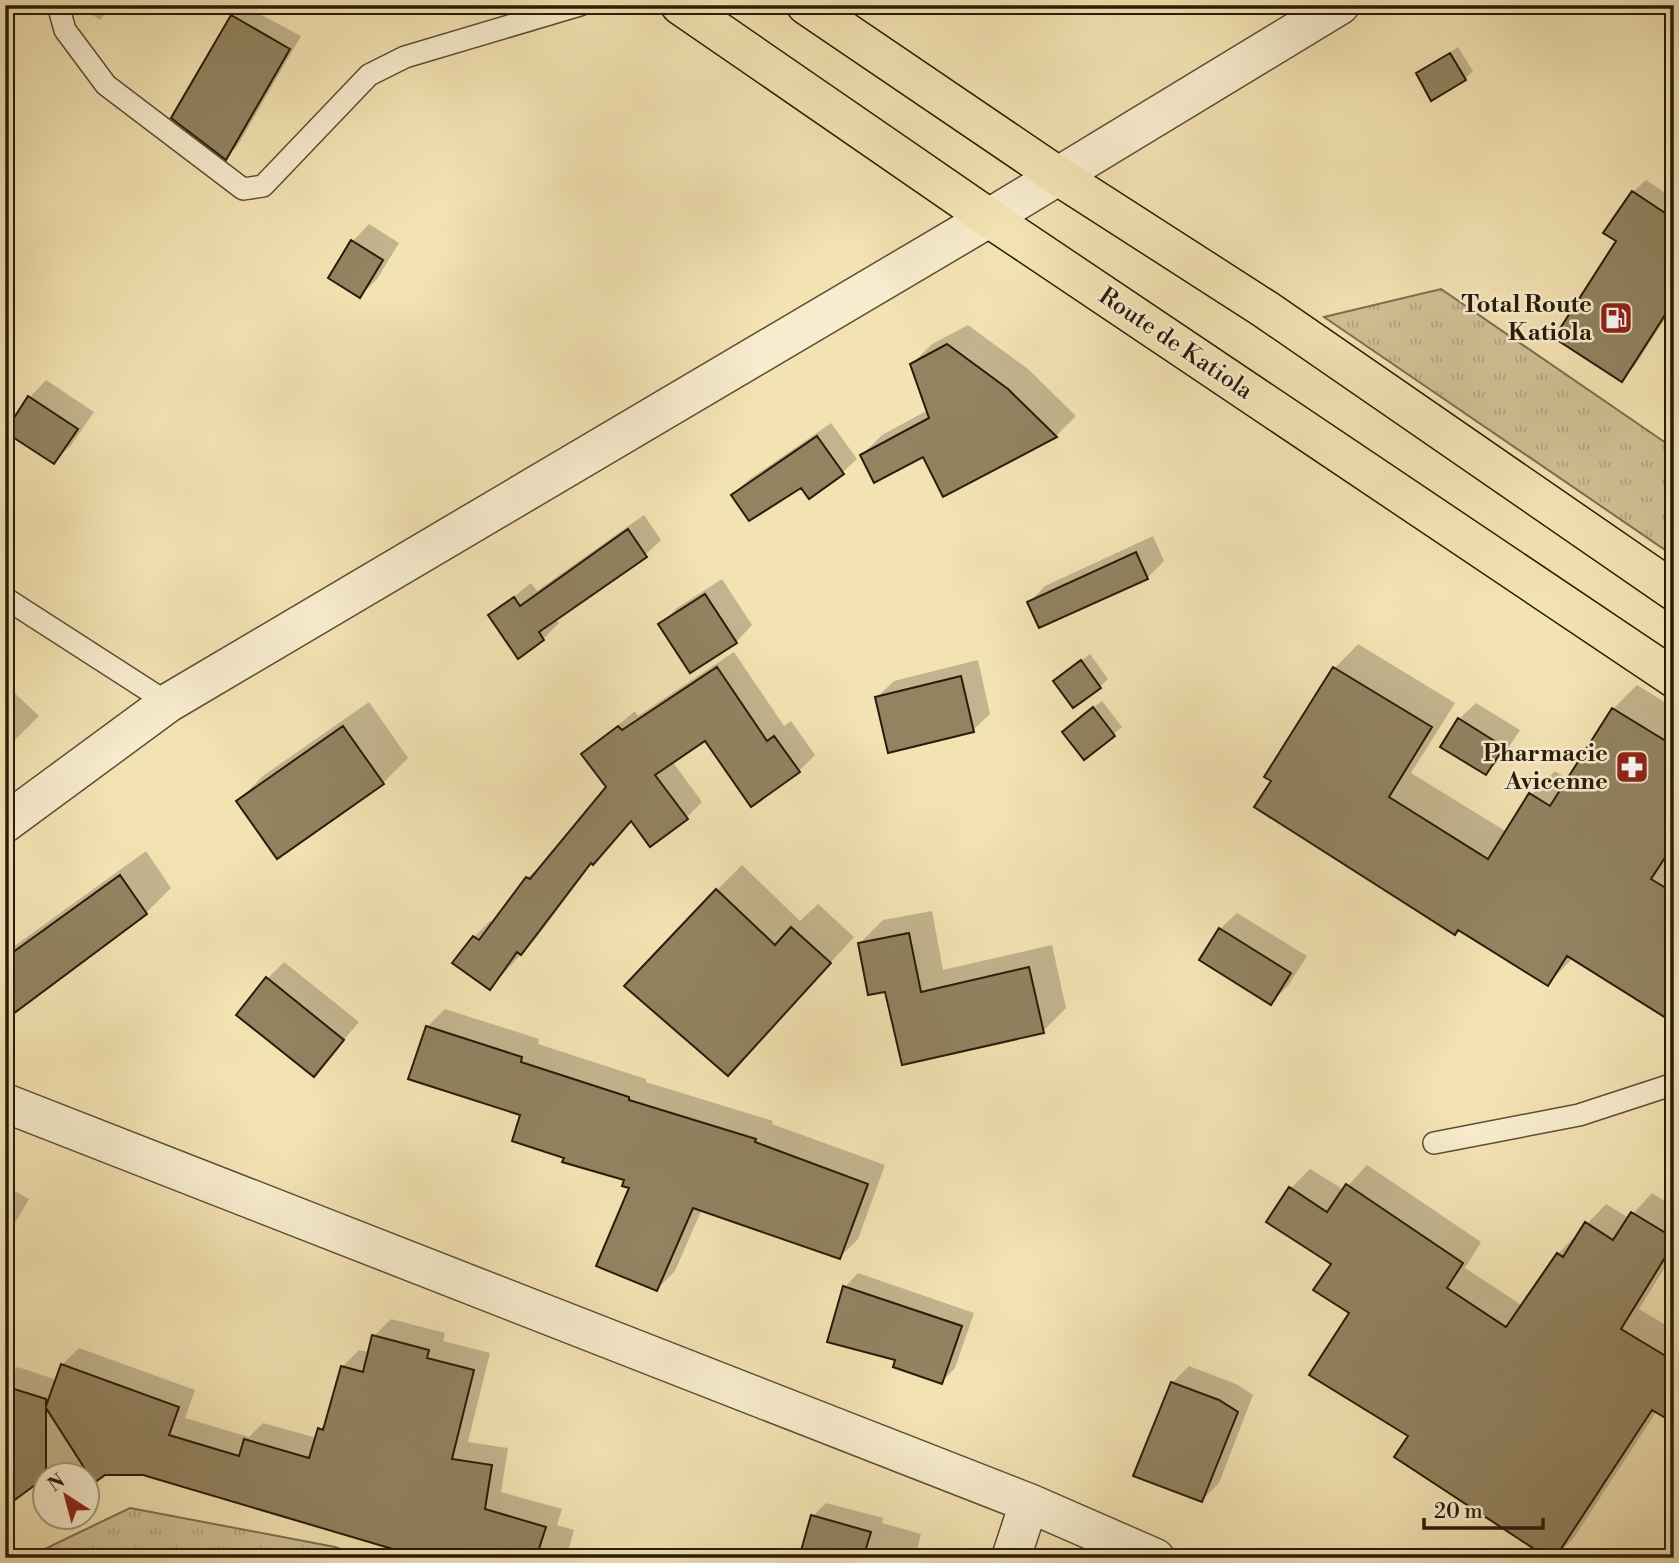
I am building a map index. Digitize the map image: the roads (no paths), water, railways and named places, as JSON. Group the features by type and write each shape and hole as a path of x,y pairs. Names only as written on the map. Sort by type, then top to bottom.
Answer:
{"highway":[{"name":"Route de Katiola","path":"680,5 989,218 1674,678"},
{"path":"806,5 1058,176 1265,309 1674,591"}],"street":[{"path":"5,823 168,703 989,218 1340,5"},
{"path":"5,1103 1029,1503 1155,1558"},
{"path":"1011,1558 1029,1503"}],"lane":[{"path":"58,5 65,30 107,85 243,189 263,186 369,75 405,57 580,5"},
{"path":"5,598 168,703"},
{"path":"1434,1143 1579,1115 1674,1084"}],"place":[{"name":"Total Route Katiola","path":"1616,318"},
{"name":"Pharmacie Avicenne","path":"1632,767"}]}
